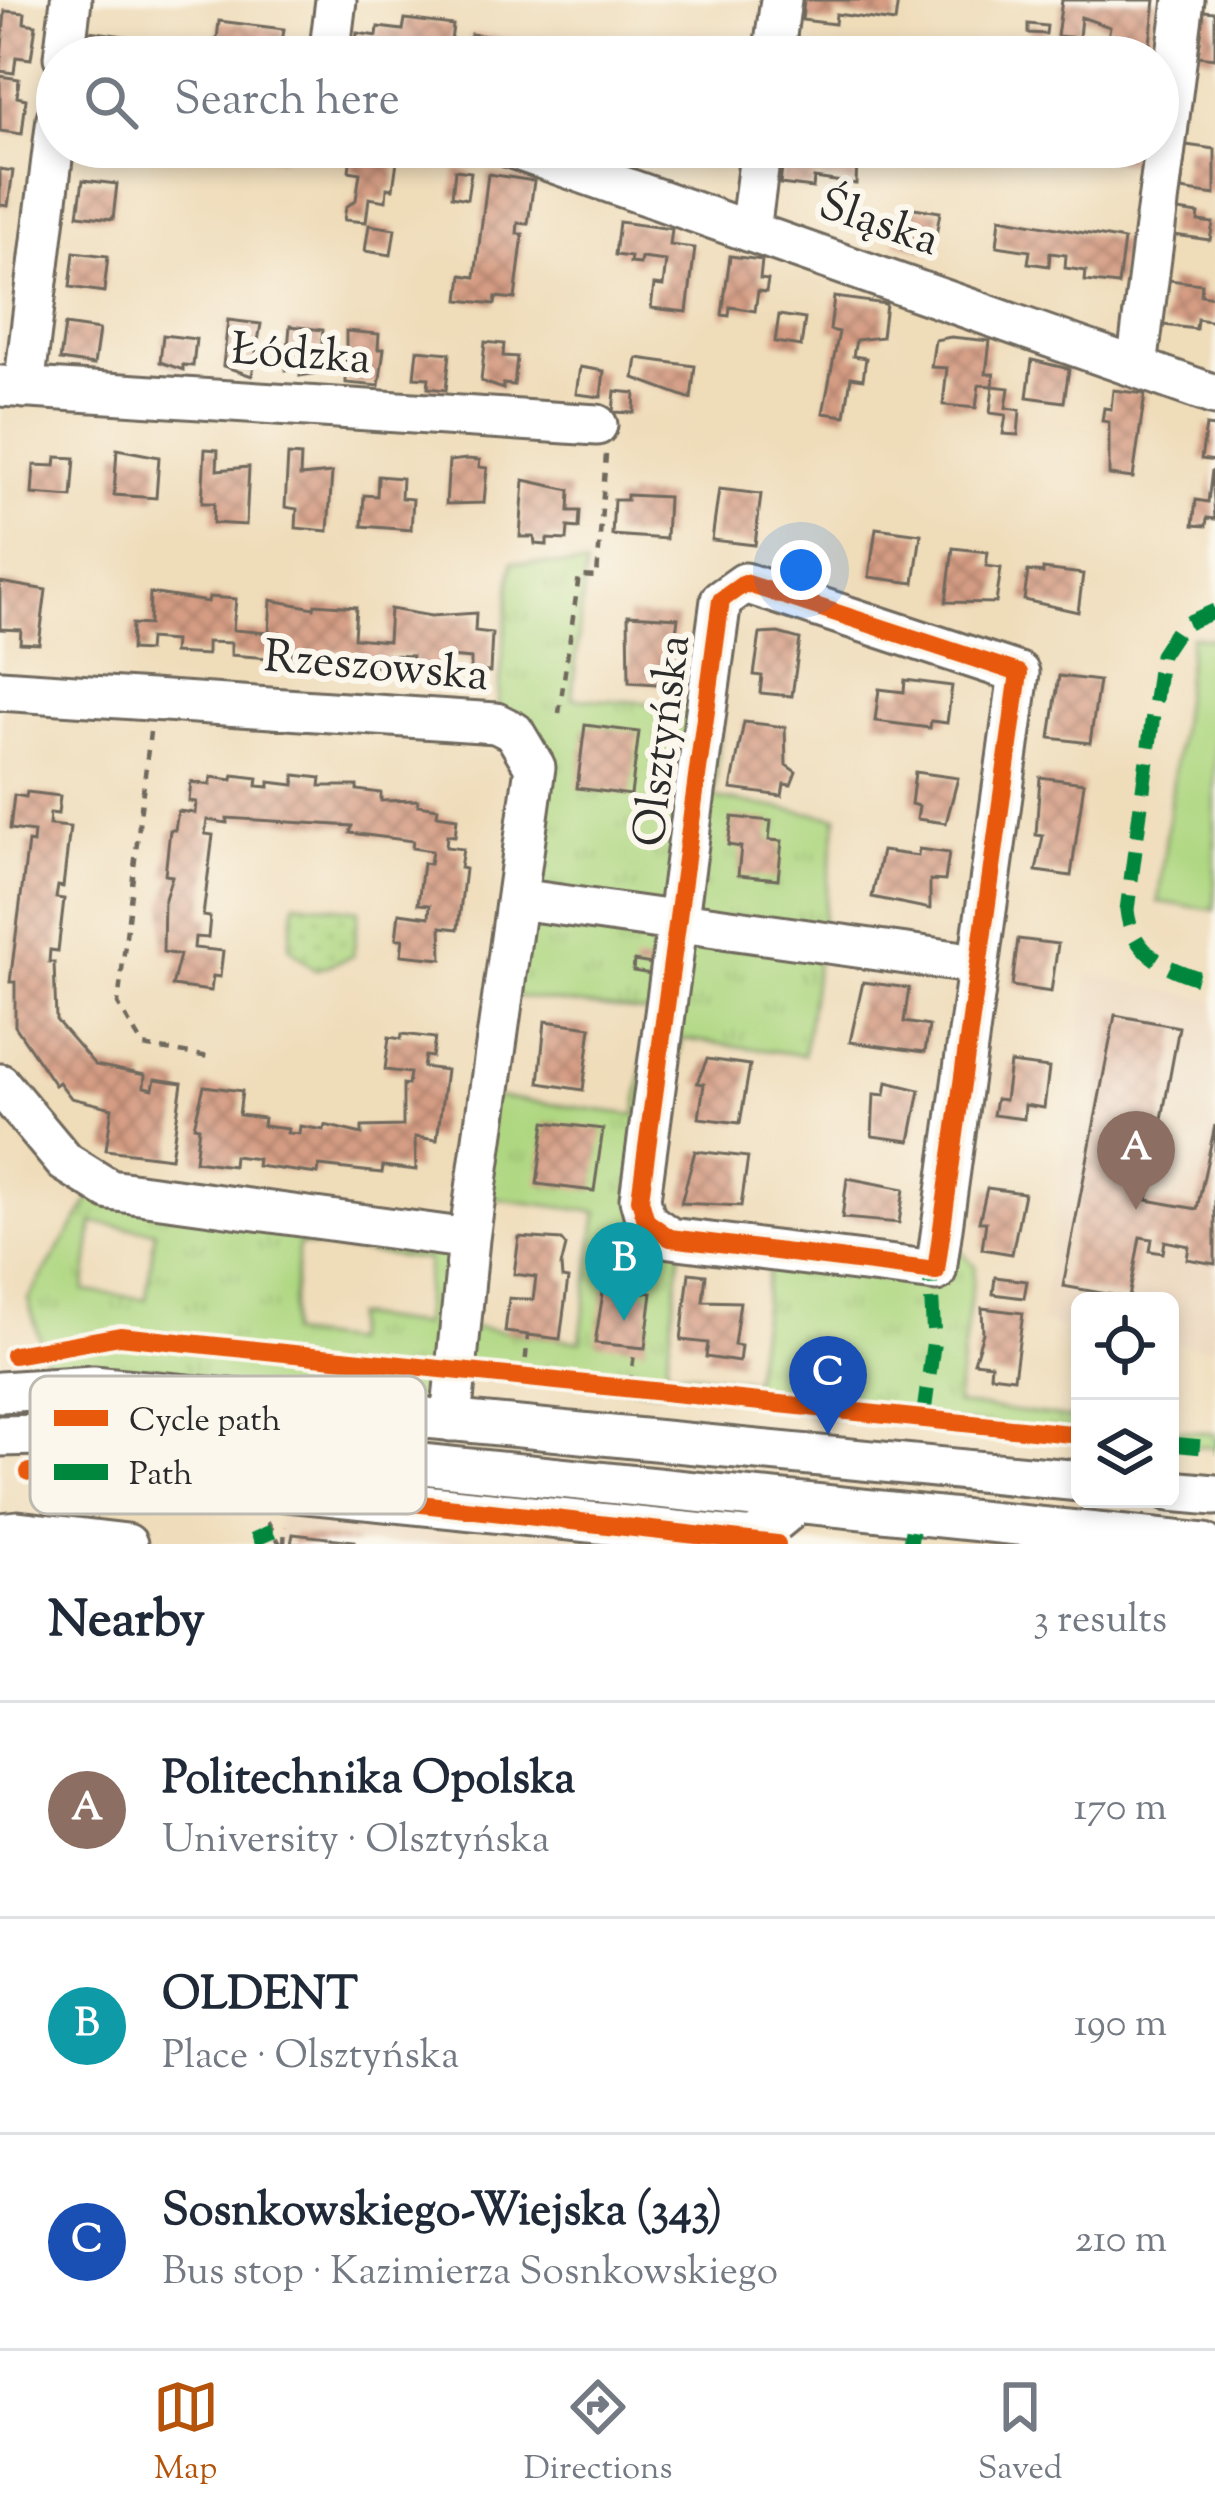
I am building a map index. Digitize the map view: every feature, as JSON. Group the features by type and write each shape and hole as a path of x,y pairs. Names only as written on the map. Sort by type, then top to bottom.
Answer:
{"street":[{"path":"67,36 71,0"},
{"path":"331,36 336,0"},
{"path":"776,36 781,0"},
{"path":"1179,39 1184,0"},
{"path":"12,387 49,168"},
{"name":"Śląska","path":"569,168 1215,394"},
{"path":"750,231 758,168"},
{"path":"1137,367 1162,168"},
{"name":"Łódzka","path":"12,387 597,424"},
{"name":"Olsztyńska","path":"745,583 1019,673 977,964 936,1270 670,1238 646,1221 640,1199 682,920 722,600 745,583"},
{"name":"Rzeszowska","path":"0,690 496,723 525,745 535,767 470,1239 452,1421"},
{"path":"518,899 977,964"},
{"path":"0,1084 65,1162 110,1190 470,1239"},
{"path":"0,1374 30,1380"},
{"path":"0,1392 30,1388"},
{"path":"426,1419 1071,1480"},
{"path":"0,1436 30,1434"},
{"path":"0,1454 30,1443"},
{"path":"426,1467 794,1506 958,1531 1204,1544"},
{"path":"958,1531 964,1470"},
{"path":"1179,1492 1215,1496"},
{"path":"0,1533 127,1544"}],"path":[{"path":"559,713 580,576 597,577 608,424 597,424"},
{"path":"154,700 118,1004 142,1046 209,1057"},
{"path":"524,1377 528,1335"},
{"path":"630,1384 635,1346"},
{"path":"266,1517 282,1544"},
{"path":"282,1544 286,1520"}],"shaded area":[{"path":"1088,974 1215,1000 1215,1349 1179,1343 1179,1292 1071,1292 1071,1328 1041,1323"},
{"path":"279,1514 529,1544 276,1544"},
{"path":"546,1529 565,1530 572,1544 529,1544"}],"green space":[{"path":"512,562 586,566 572,698 723,707 714,798 837,817 804,1055 682,1039 659,1207 684,1225 666,1370 753,1381 773,1236 919,1257 927,1247 961,1251 975,1266 956,1404 1071,1418 1071,1434 457,1369 451,1421 426,1419 426,1376 50,1376 28,1299 100,1183 469,1239 461,1326 580,1341 597,1212 475,1196 489,1096 636,1115 649,1013 504,995 535,767 496,723","holes":["93,1223 155,1231 146,1299 84,1291","299,1244 428,1260 422,1325 353,1316 350,1342 289,1334"]},
{"path":"1191,636 1215,639 1215,910 1158,902"},
{"path":"295,902 359,910 353,956 315,970 289,947"},
{"path":"1179,1430 1215,1434 1215,1448 1179,1445"}],"building":[{"path":"804,0 898,0 895,22 836,14 835,24 802,20"},
{"path":"1062,0 1155,0 1151,36 1108,36 1110,27 1081,17 1079,36 1057,36"},
{"path":"5,11 25,13 24,23 36,25 31,59 16,57 14,73 0,71"},
{"path":"1204,11 1215,12 1215,58 1198,56"},
{"path":"405,19 453,25 452,36 377,36 378,27 403,30"},
{"path":"219,21 284,29 283,36 217,36"},
{"path":"1028,24 1047,26 1046,34 1028,33"},
{"path":"0,76 19,79 17,97 26,99 22,134 0,131"},
{"path":"1186,145 1215,149 1215,195 1181,190"},
{"path":"396,168 386,201 369,198 366,222 344,220 346,207 356,200 360,173 349,171"},
{"path":"782,168 857,168 856,184 814,178 813,188 780,184"},
{"path":"0,169 13,171 8,206 0,205"},
{"path":"455,170 471,172 467,199 452,196"},
{"path":"488,174 534,181 528,224 518,223 517,234 523,234 515,299 496,297 495,304 459,300 462,275 475,277"},
{"path":"83,180 117,184 113,219 78,215"},
{"path":"901,206 940,212 933,253 895,242"},
{"path":"1171,210 1199,214 1198,221 1213,223 1210,240 1167,234"},
{"path":"1000,218 1124,240 1118,285 1085,281 1086,271 1065,268 1066,255 1050,253 1049,266 1028,263 1030,251 997,246"},
{"path":"619,222 672,229 670,245 695,248 687,312 651,308 654,285 663,286 666,261 641,258 640,264 630,263 631,257 615,255"},
{"path":"369,225 395,229 391,255 365,251"},
{"path":"74,252 108,256 104,292 70,287"},
{"path":"730,256 762,260 760,279 768,280 766,292 758,291 755,311 730,307 729,316 722,315"},
{"path":"1169,280 1202,284 1201,295 1215,297 1215,322 1197,319 1196,329 1163,325"},
{"path":"834,297 886,304 882,337 856,340 853,356 866,358 863,379 851,377 845,416 823,413 839,332 830,330"},
{"path":"779,315 805,319 801,346 775,342"},
{"path":"228,320 261,324 252,376 223,366"},
{"path":"65,325 99,330 94,365 60,360"},
{"path":"290,326 323,330 319,373 300,376 301,371 286,370"},
{"path":"346,331 379,334 378,349 384,349 379,386 346,383"},
{"path":"163,335 196,339 193,366 183,365 183,370 160,362"},
{"path":"935,340 990,341 986,374 994,374 993,386 979,385 976,408 943,405 947,368 931,367"},
{"path":"485,342 504,344 503,356 517,357 514,385 503,384 503,389 481,381"},
{"path":"417,350 450,353 446,390 428,388 429,378 414,377"},
{"path":"637,358 695,366 691,399 634,378"},
{"path":"1032,360 1069,369 1064,402 1027,397"},
{"path":"580,367 604,371 601,397 576,394"},
{"path":"993,386 1009,388 1006,408 1020,410 1018,435 1003,434 1006,415 990,413"},
{"path":"1113,390 1145,394 1133,478 1109,475 1109,422 1102,421 1104,408 1111,409"},
{"path":"615,391 635,393 634,413 613,412"},
{"path":"1206,426 1215,427 1215,461 1201,459"},
{"path":"117,449 159,457 156,498 114,495"},
{"path":"205,449 218,450 217,470 249,467 246,525 213,523 214,503 202,503"},
{"path":"288,455 301,456 300,476 332,473 328,531 296,528 297,509 285,507"},
{"path":"56,457 75,458 72,497 32,494 34,465 55,466"},
{"path":"480,460 479,467 487,468 484,503 446,504 449,461"},
{"path":"1212,470 1215,519 1207,518 1206,526 1193,525 1196,500 1208,502"},
{"path":"378,476 402,478 401,498 413,499 411,530 362,526 364,495 377,496"},
{"path":"524,480 570,490 569,511 580,511 579,528 568,527 567,540 547,539 547,545 535,544 534,537 520,537"},
{"path":"719,489 761,494 755,545 712,540"},
{"path":"627,495 668,497 666,539 612,535 614,500 627,500"},
{"path":"876,528 921,534 914,583 869,577"},
{"path":"953,548 988,552 986,566 1001,568 996,603 946,602"},
{"path":"1043,569 1083,574 1078,612 1024,600 1028,571 1043,573"},
{"path":"0,582 46,590 39,644 20,643 21,630 0,629"},
{"path":"150,593 208,602 209,597 236,599 233,630 269,633 271,600 314,608 315,604 356,607 354,638 388,641 390,609 431,616 476,613 475,631 492,633 490,672 471,671 471,659 448,657 448,669 429,670 411,669 412,656 388,655 387,667 351,664 352,653 328,650 327,663 292,659 293,647 269,646 268,658 231,655 231,643 207,642 207,655 173,653 174,641 149,639 148,651 131,650 132,624 149,625"},
{"path":"628,615 678,618 669,685 629,682"},
{"path":"760,634 800,639 792,696 760,693 762,676 754,675"},
{"path":"1059,676 1099,681 1090,743 1050,738"},
{"path":"905,680 952,686 947,723 931,721 930,728 875,721 879,689 904,692"},
{"path":"744,722 785,727 786,765 796,772 791,785 784,784 782,796 731,789"},
{"path":"585,725 639,732 631,795 577,788"},
{"path":"915,772 958,778 946,823 917,819 919,806 911,804"},
{"path":"233,775 258,778 257,786 269,787 269,782 294,785 295,775 321,778 320,786 357,786 357,790 381,793 381,801 418,800 418,805 438,808 437,815 457,818 455,836 447,835 446,847 463,849 460,868 465,869 458,929 441,927 442,959 401,955 403,939 396,939 399,913 429,917 430,905 418,904 423,863 430,864 432,851 412,848 413,841 350,833 352,826 207,820 205,834 213,835 203,916 210,917 208,938 195,937 194,948 223,951 220,977 213,976 211,991 172,986 180,955 163,952 164,902 172,876 165,875 170,830 175,830 178,811 195,813 196,802 189,801 191,782 210,785 211,777 232,780"},
{"path":"1040,777 1084,783 1071,876 1036,871 1043,836 1036,835"},
{"path":"27,792 60,796 58,814 50,813 49,825 70,827 63,887 58,886 56,898 64,899 58,951 50,950 49,962 54,962 56,1020 95,1065 145,1075 144,1087 153,1089 155,1079 182,1083 171,1158 106,1150 112,1108 71,1098 59,1082 55,1085 15,1026 15,982 10,982 28,842 33,843 34,832 10,829 14,795 26,797"},
{"path":"732,817 771,821 769,840 782,841 778,879 738,875 741,847 728,845"},
{"path":"919,849 949,853 945,881 930,880 930,909 872,897 882,851 918,856"},
{"path":"1018,939 1058,944 1051,992 1012,986"},
{"path":"634,961 652,964 651,974 633,971"},
{"path":"863,982 909,988 904,1022 929,1026 925,1052 850,1042"},
{"path":"1115,1015 1179,1027 1147,1200 1197,1209 1215,1125 1215,1264 1187,1259 1189,1246 1165,1241 1163,1253 1150,1251 1152,1239 1140,1237 1130,1292 1063,1286"},
{"path":"545,1021 591,1027 583,1090 539,1083"},
{"path":"402,1034 435,1038 432,1057 425,1056 423,1067 446,1070 437,1140 415,1137 416,1170 383,1166 382,1173 319,1166 318,1174 257,1166 258,1159 234,1156 233,1166 195,1161 199,1127 194,1126 204,1086 242,1091 239,1115 264,1118 263,1126 288,1129 287,1133 299,1134 300,1126 324,1130 325,1125 362,1134 362,1127 403,1126 403,1084 408,1085 410,1073 385,1070 389,1037 401,1039"},
{"path":"707,1059 750,1065 740,1123 699,1118 704,1084 697,1083"},
{"path":"1010,1063 1049,1068 1044,1108 1025,1105 1024,1119 993,1115 996,1099 1005,1100"},
{"path":"887,1082 920,1090 910,1141 872,1136 874,1094 885,1095"},
{"path":"545,1122 603,1129 594,1191 537,1184"},
{"path":"695,1151 748,1157 741,1206 681,1203"},
{"path":"847,1178 904,1189 899,1223 842,1218"},
{"path":"987,1188 1024,1193 1012,1254 982,1249 986,1222 979,1222"},
{"path":"519,1237 561,1240 566,1246 561,1266 562,1278 568,1279 560,1339 505,1332 509,1298 533,1300 536,1277 514,1274"},
{"path":"689,1273 706,1275 703,1301 740,1302 734,1345 741,1346 739,1362 706,1357 708,1343 681,1340"},
{"path":"995,1277 1027,1281 1024,1298 993,1294"},
{"path":"604,1287 652,1293 645,1348 595,1343"},
{"path":"982,1308 1023,1313 1014,1378 990,1375 991,1364 974,1362 983,1333"},
{"path":"293,1534 355,1541 355,1544 291,1544"}],"marked path":[{"path":"1215,611 1180,626 1161,655 1127,910 1146,951 1170,968 1215,983"},
{"path":"923,1419 934,1339 930,1270"},
{"path":"1179,1445 1215,1448"},
{"path":"253,1540 273,1531"},
{"path":"910,1544 912,1531"}],"cycle path":[{"path":"745,583 1019,673 936,1271 670,1238 646,1221 640,1199 721,600 745,583"},
{"path":"14,1355 120,1336 1071,1434"},
{"path":"426,1505 777,1544"}],"place":[{"name":"Politechnika Opolska","path":"1136,1210"},
{"name":"OLDENT","path":"624,1321"},
{"name":"Sosnkowskiego-Wiejska (343)","path":"828,1435"}]}
